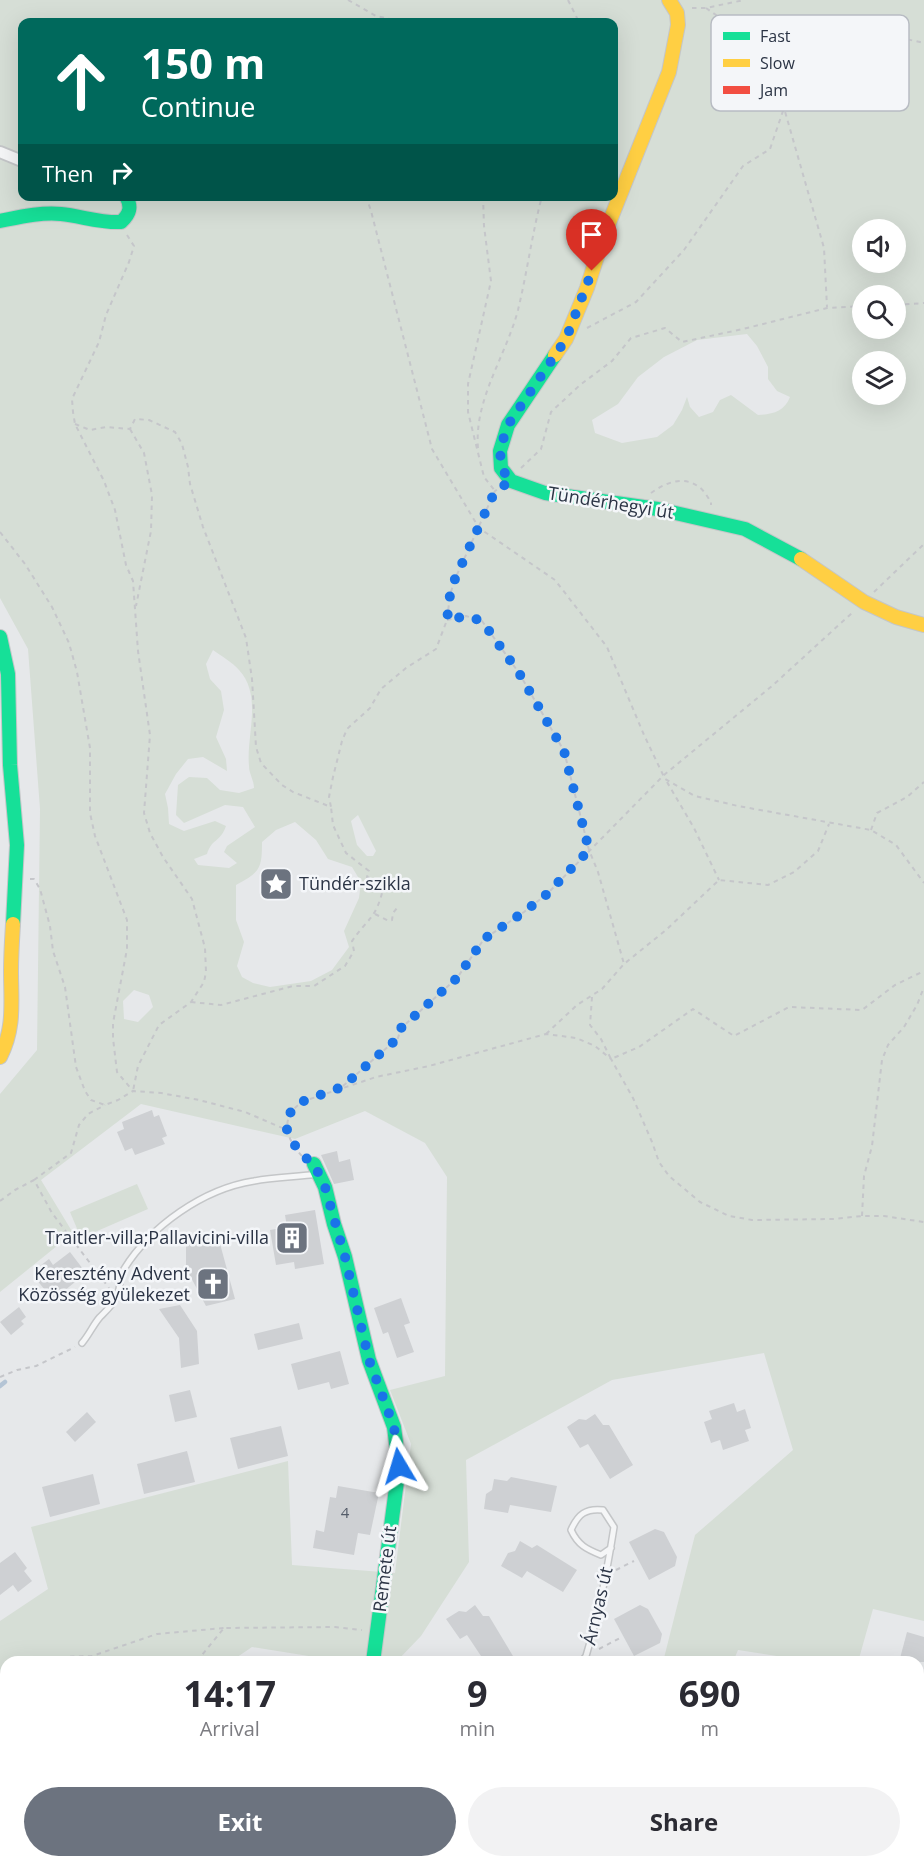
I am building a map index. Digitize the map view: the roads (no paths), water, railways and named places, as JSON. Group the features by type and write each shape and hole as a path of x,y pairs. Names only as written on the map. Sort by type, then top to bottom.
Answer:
{"street":[{"name":"Tündérhegyi út","path":"618,200 669,72 678,25 677,13 669,0"},
{"path":"0,152 18,159"},
{"path":"0,221 24,215 56,214 110,224 121,222 130,211 128,201"},
{"name":"Tündérhegyi út","path":"618,201 566,339 508,425 502,441 500,462 504,474 511,481 544,493 645,507 711,520 756,534 801,559 864,602 896,617 924,625"},
{"path":"0,637 8,674 10,765 17,845 10,970 12,1017 8,1042 0,1058"},
{"name":"Remete út","path":"316,1169 325,1187 345,1257 369,1360 394,1427 399,1466 374,1656"}],"lane":[{"path":"82,1343 116,1297 122,1273 135,1253 185,1208 216,1192 252,1181 316,1169"},
{"name":"Árnyas út","path":"586,1656 602,1599 611,1548 614,1527 603,1510 590,1509 577,1517 572,1530 576,1541 585,1549 601,1554 611,1548"}],"waterway":[{"path":"0,1386 5,1382"}],"place":[{"name":"Tündér-szikla","path":"276,884"},
{"name":"Traitler-villa;Pallavicini-villa","path":"292,1238"},
{"name":"Keresztény Advent Közösség gyülekezet","path":"213,1284"}]}
